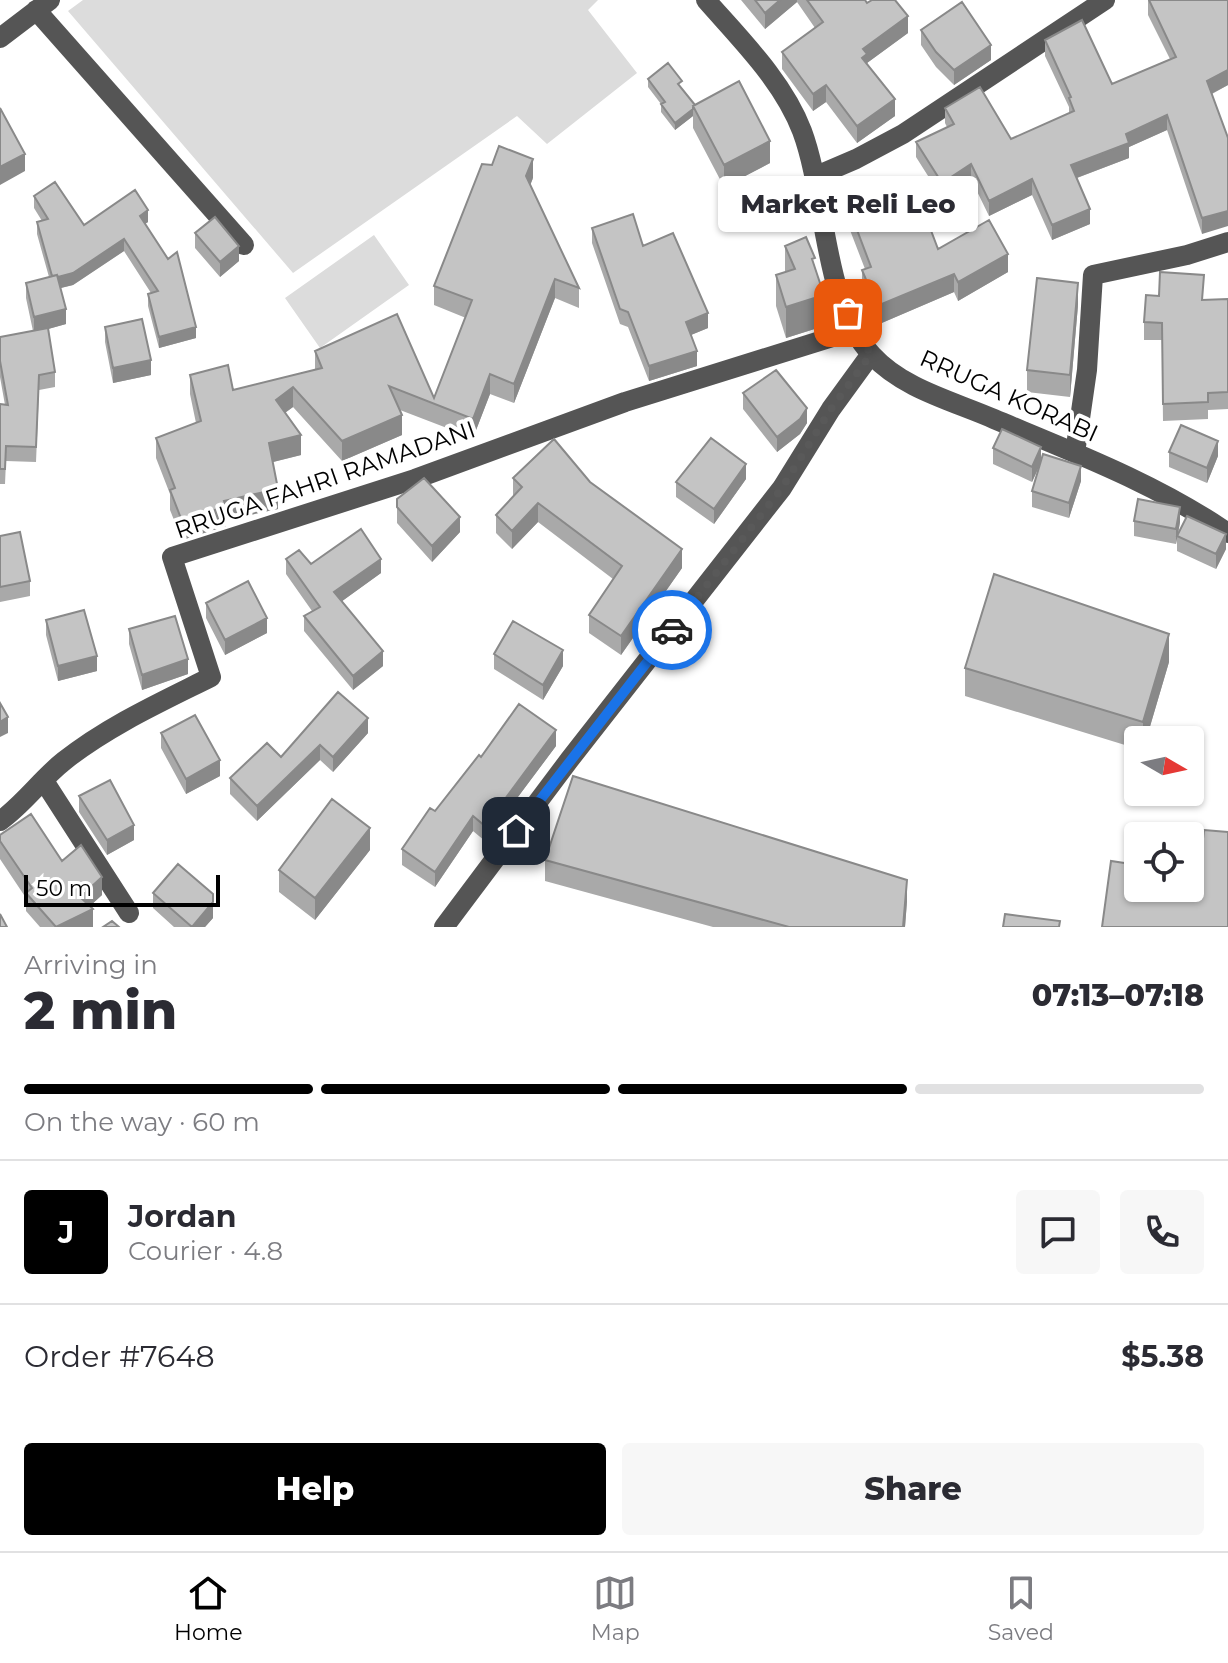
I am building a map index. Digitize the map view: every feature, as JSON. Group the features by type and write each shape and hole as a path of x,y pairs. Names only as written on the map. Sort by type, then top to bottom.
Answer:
{"street":[{"name":"RRUGA KORABI","path":"706,0 762,64 788,101 803,132 833,268 855,330 871,354 891,372 917,387 1147,486 1226,532"},
{"path":"814,177 903,134 1105,0"},
{"path":"0,38 43,5 244,245"},
{"path":"1075,453 1088,358 1093,275 1187,255 1228,242"},
{"name":"RRUGA FAHRI RAMADANI","path":"0,821 14,811 63,761 131,717 211,677 172,557 415,479 625,402 855,330"},
{"path":"444,927 570,759 782,488 831,409 871,354"},
{"path":"1226,532 1228,509"},
{"path":"44,781 129,913"}],"shaded area":[{"path":"83,0 598,0 588,10 637,73 547,144 517,116 293,273 68,11"},
{"path":"374,235 409,285 320,348 285,298"}],"building":[{"path":"755,0 780,0 765,13"},
{"path":"807,0 865,0 867,3 872,0 895,0 908,16 863,49 867,54 862,58 895,99 857,126 826,85 813,94 782,52 823,22"},
{"path":"1149,0 1228,0 1228,70 1207,81 1228,138 1228,211 1202,218 1167,115 1126,134 1129,143 1071,165 1090,209 1052,225 1032,179 989,201 971,164 942,183 916,142 954,124 945,108 980,87 1011,139 1074,111 1071,97 1045,40 1082,20 1112,84 1176,57"},
{"path":"962,2 991,45 954,70 936,52 921,30"},
{"path":"668,63 682,81 678,84 695,105 675,123 661,104 665,102 648,79"},
{"path":"739,81 770,141 724,165 693,106"},
{"path":"0,108 25,154 0,167"},
{"path":"499,146 533,159 526,176 579,288 555,279 514,384 490,374 473,419 389,386 402,415 342,441 293,387 276,400 301,435 269,443 278,489 224,501 226,506 182,521 170,490 175,488 156,438 201,421 190,375 228,365 233,390 322,368 315,351 397,314 434,398 472,300 434,286 482,164 492,165"},
{"path":"923,179 930,199 921,204 938,249 989,220 1008,254 958,282 954,274 877,306 862,270 871,267 848,206"},
{"path":"55,182 84,225 135,190 148,210 140,216 168,259 177,252 196,327 159,337 148,294 158,291 124,239 73,273 52,276 37,222 48,219 34,196"},
{"path":"633,214 643,246 673,233 708,313 686,322 697,351 649,366 628,312 620,309 592,228"},
{"path":"215,217 239,246 220,262 195,233"},
{"path":"806,237 824,295 786,307 776,275 795,269 785,246"},
{"path":"1160,272 1204,275 1202,300 1228,299 1228,392 1208,393 1208,402 1163,404 1162,323 1144,322 1146,295 1159,296"},
{"path":"57,275 66,309 34,317 26,283"},
{"path":"1037,278 1078,283 1070,375 1027,370"},
{"path":"142,319 151,360 113,368 105,327"},
{"path":"48,328 55,372 39,375 36,447 6,446 5,469 0,469 0,404 8,405 0,361 0,337"},
{"path":"776,370 807,408 800,419 777,437 743,393"},
{"path":"1181,425 1218,441 1207,468 1169,452"},
{"path":"1002,429 1041,447 1032,467 993,448"},
{"path":"711,438 746,464 714,509 676,482"},
{"path":"554,439 590,482 682,549 621,636 589,615 622,566 538,503 512,531 496,515 522,487 513,478"},
{"path":"1043,454 1081,466 1069,503 1032,491"},
{"path":"424,478 460,517 432,546 397,507 397,499"},
{"path":"1138,499 1180,507 1176,529 1134,521"},
{"path":"1187,516 1226,534 1216,554 1177,536"},
{"path":"361,529 381,559 334,592 383,651 353,676 304,616 320,607 286,559 299,550 311,564"},
{"path":"20,532 30,581 0,587 0,536"},
{"path":"994,574 1169,634 1143,722 965,668"},
{"path":"248,581 267,618 225,640 206,603"},
{"path":"84,610 97,656 58,666 46,620"},
{"path":"175,616 188,659 142,675 129,629"},
{"path":"513,621 563,650 543,685 494,654"},
{"path":"338,692 368,718 333,757 320,745 257,806 230,778 267,743 281,757"},
{"path":"0,703 8,717 0,722"},
{"path":"519,704 556,730 485,826 473,816 435,872 402,849 430,808 435,811 479,755 481,757"},
{"path":"195,715 220,760 186,779 161,733"},
{"path":"573,776 907,880 903,927 789,927 545,860"},
{"path":"110,780 134,825 107,840 79,796"},
{"path":"332,799 370,828 315,898 279,870"},
{"path":"31,814 62,861 81,845 102,877 80,897 93,909 56,927 26,893 32,888 0,841 0,835"},
{"path":"1204,830 1228,832 1228,927 1102,927 1111,861 1124,863 1124,902 1204,902"},
{"path":"178,864 213,894 213,902 192,927 153,893"},
{"path":"0,914 7,927 0,927"},
{"path":"1005,914 1060,921 1059,927 1003,927"},
{"path":"112,921 119,927 103,927"}],"way so far":[{"path":"672,630 782,488 831,409 871,354 848,313"}],"place":[{"name":"Market Reli Leo","path":"848,313"}],"route":[{"path":"516,831 672,630"}]}
